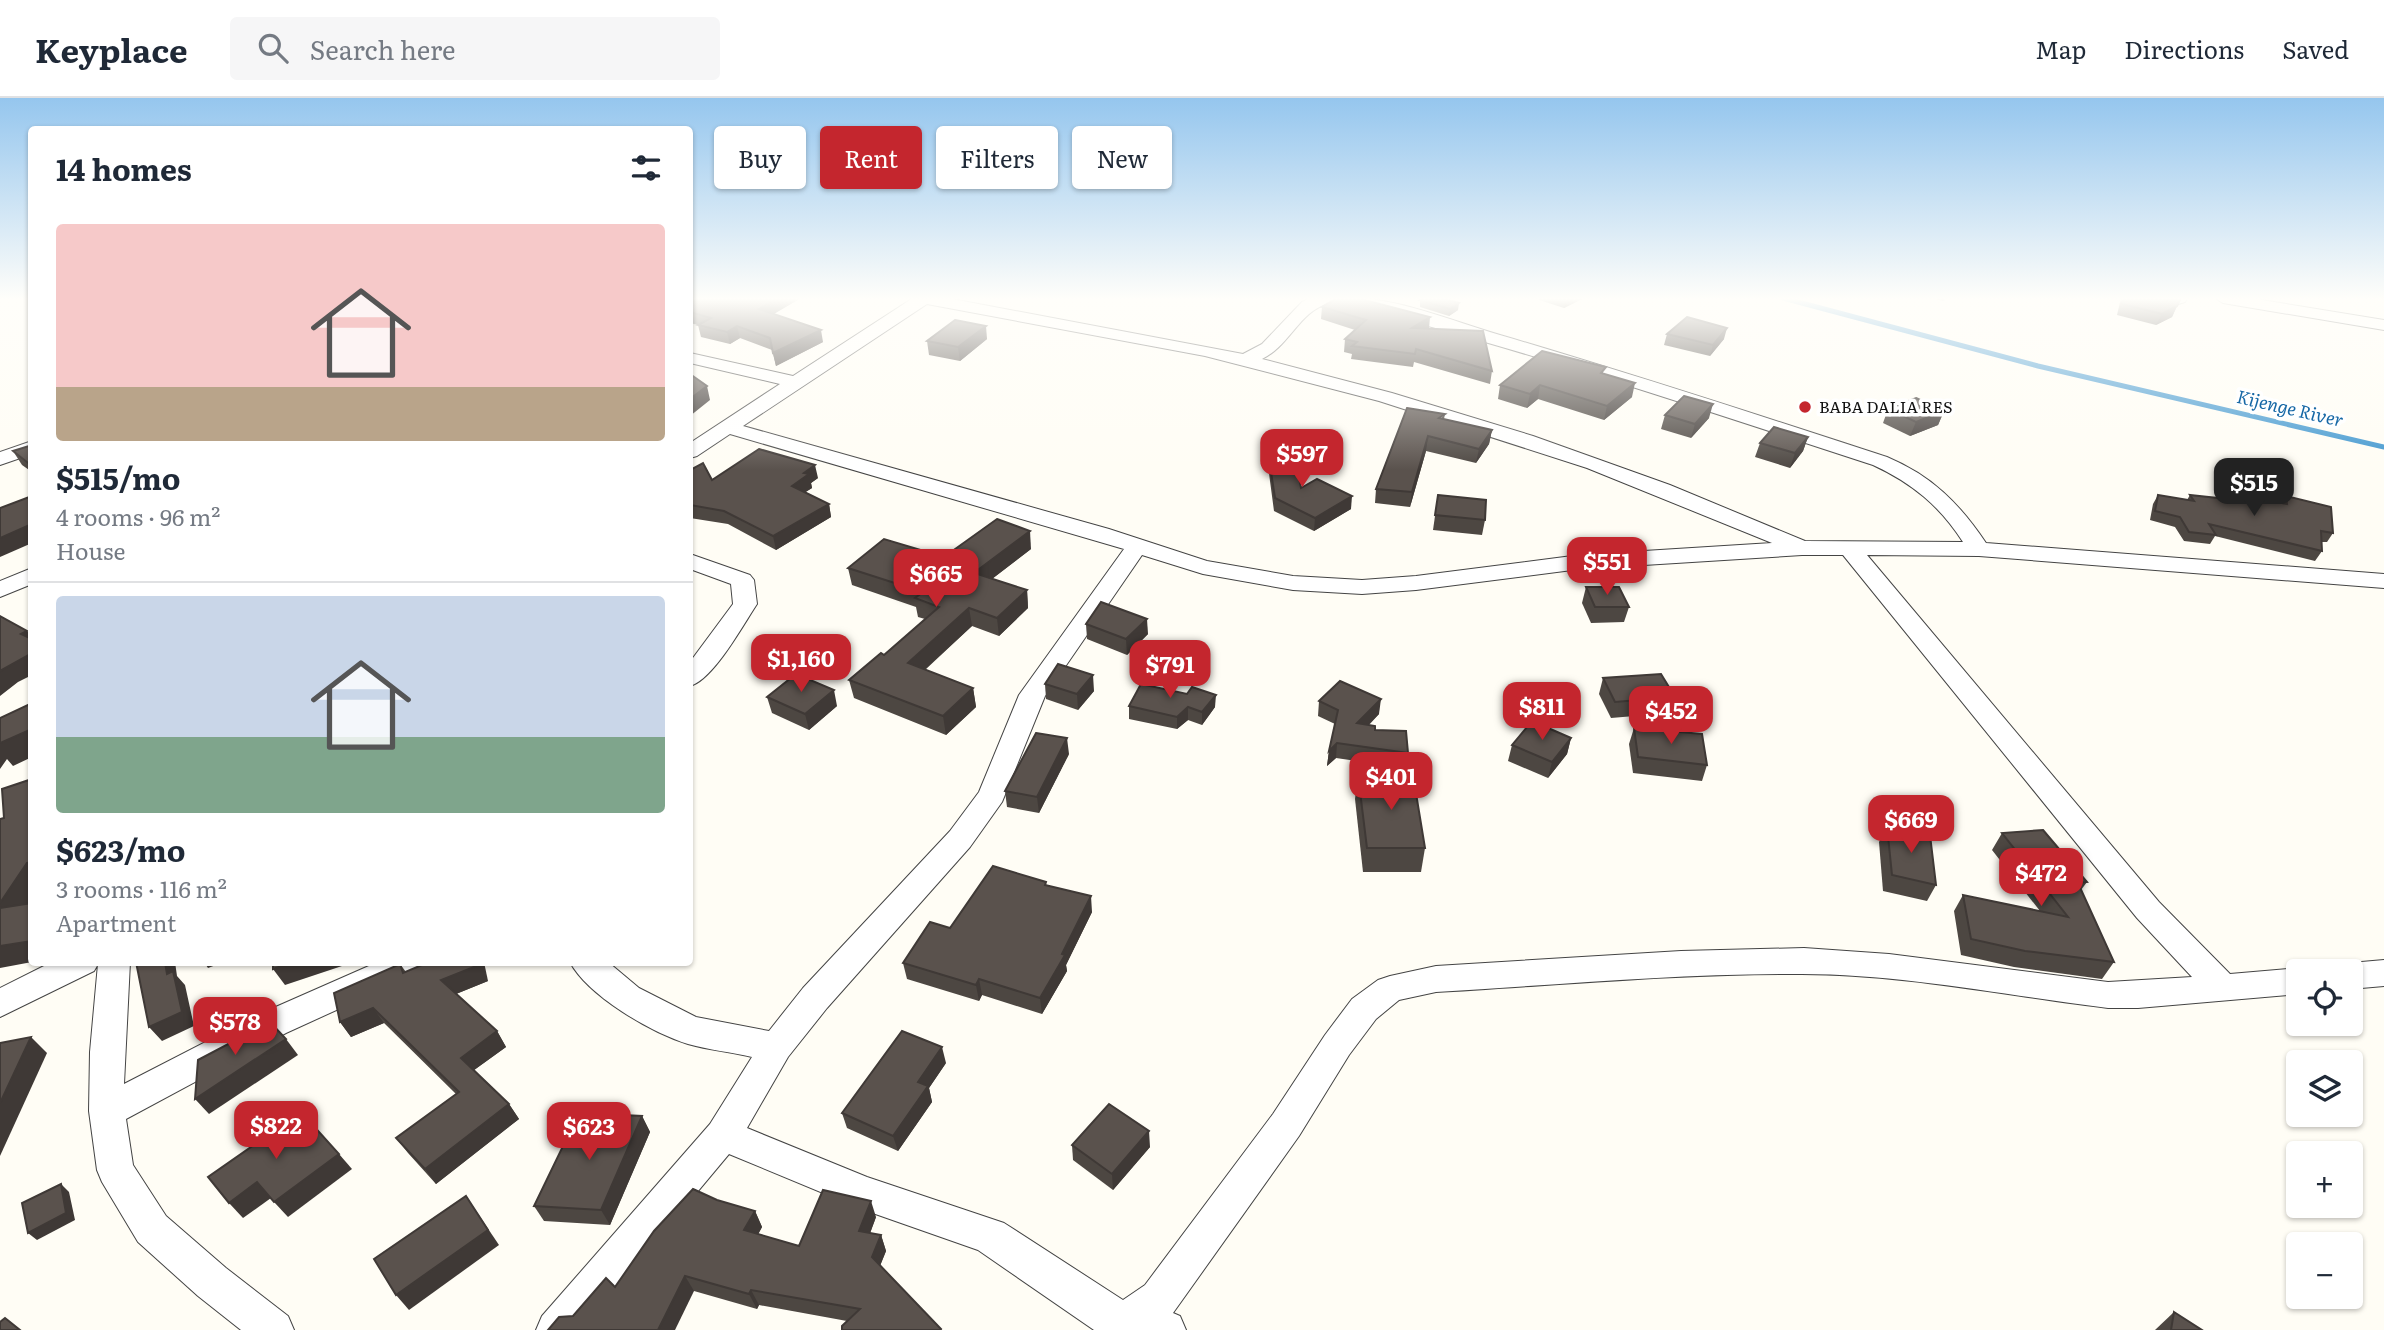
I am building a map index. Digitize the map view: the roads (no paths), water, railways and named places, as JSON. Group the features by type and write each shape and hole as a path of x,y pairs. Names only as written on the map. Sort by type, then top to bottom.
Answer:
{"street":[{"path":"693,450 839,355"},
{"path":"1220,355 1483,426 1717,510 1802,548"},
{"path":"1243,360 1253,355"},
{"path":"1551,355 1906,471 1930,485 1962,522 1979,549"},
{"path":"693,359 798,383"},
{"path":"729,428 1089,530 1203,567 1249,577 1362,587 1416,583 1580,562 1802,548 1979,549 2256,569 2384,582"},
{"path":"0,459 28,448"},
{"path":"556,1330 723,1135 776,1047 815,998 968,828 992,795 1032,695 1136,547"},
{"path":"1850,549 2148,910 2222,987"},
{"path":"693,562 742,580 745,604 722,640 693,674"},
{"path":"0,590 28,577"},
{"path":"723,1135 864,1193 990,1236 1134,1325 1159,1299 1286,1125 1350,1027 1364,1009 1390,989 1436,979 1681,964 1804,961 1889,967 2108,995 2286,982"},
{"path":"0,1003 75,966"},
{"path":"114,966 107,1052 107,1111 115,1170 152,1229 212,1282 274,1330"},
{"path":"107,1111 274,1023 402,966"},
{"path":"591,966 627,998 690,1030 776,1047"},
{"path":"2363,975 2384,973"}],"waterway":[{"name":"Kijenge River","path":"1999,355 2384,447"}],"place":[{"name":"BABA DALIA RES","path":"1805,407"}]}
